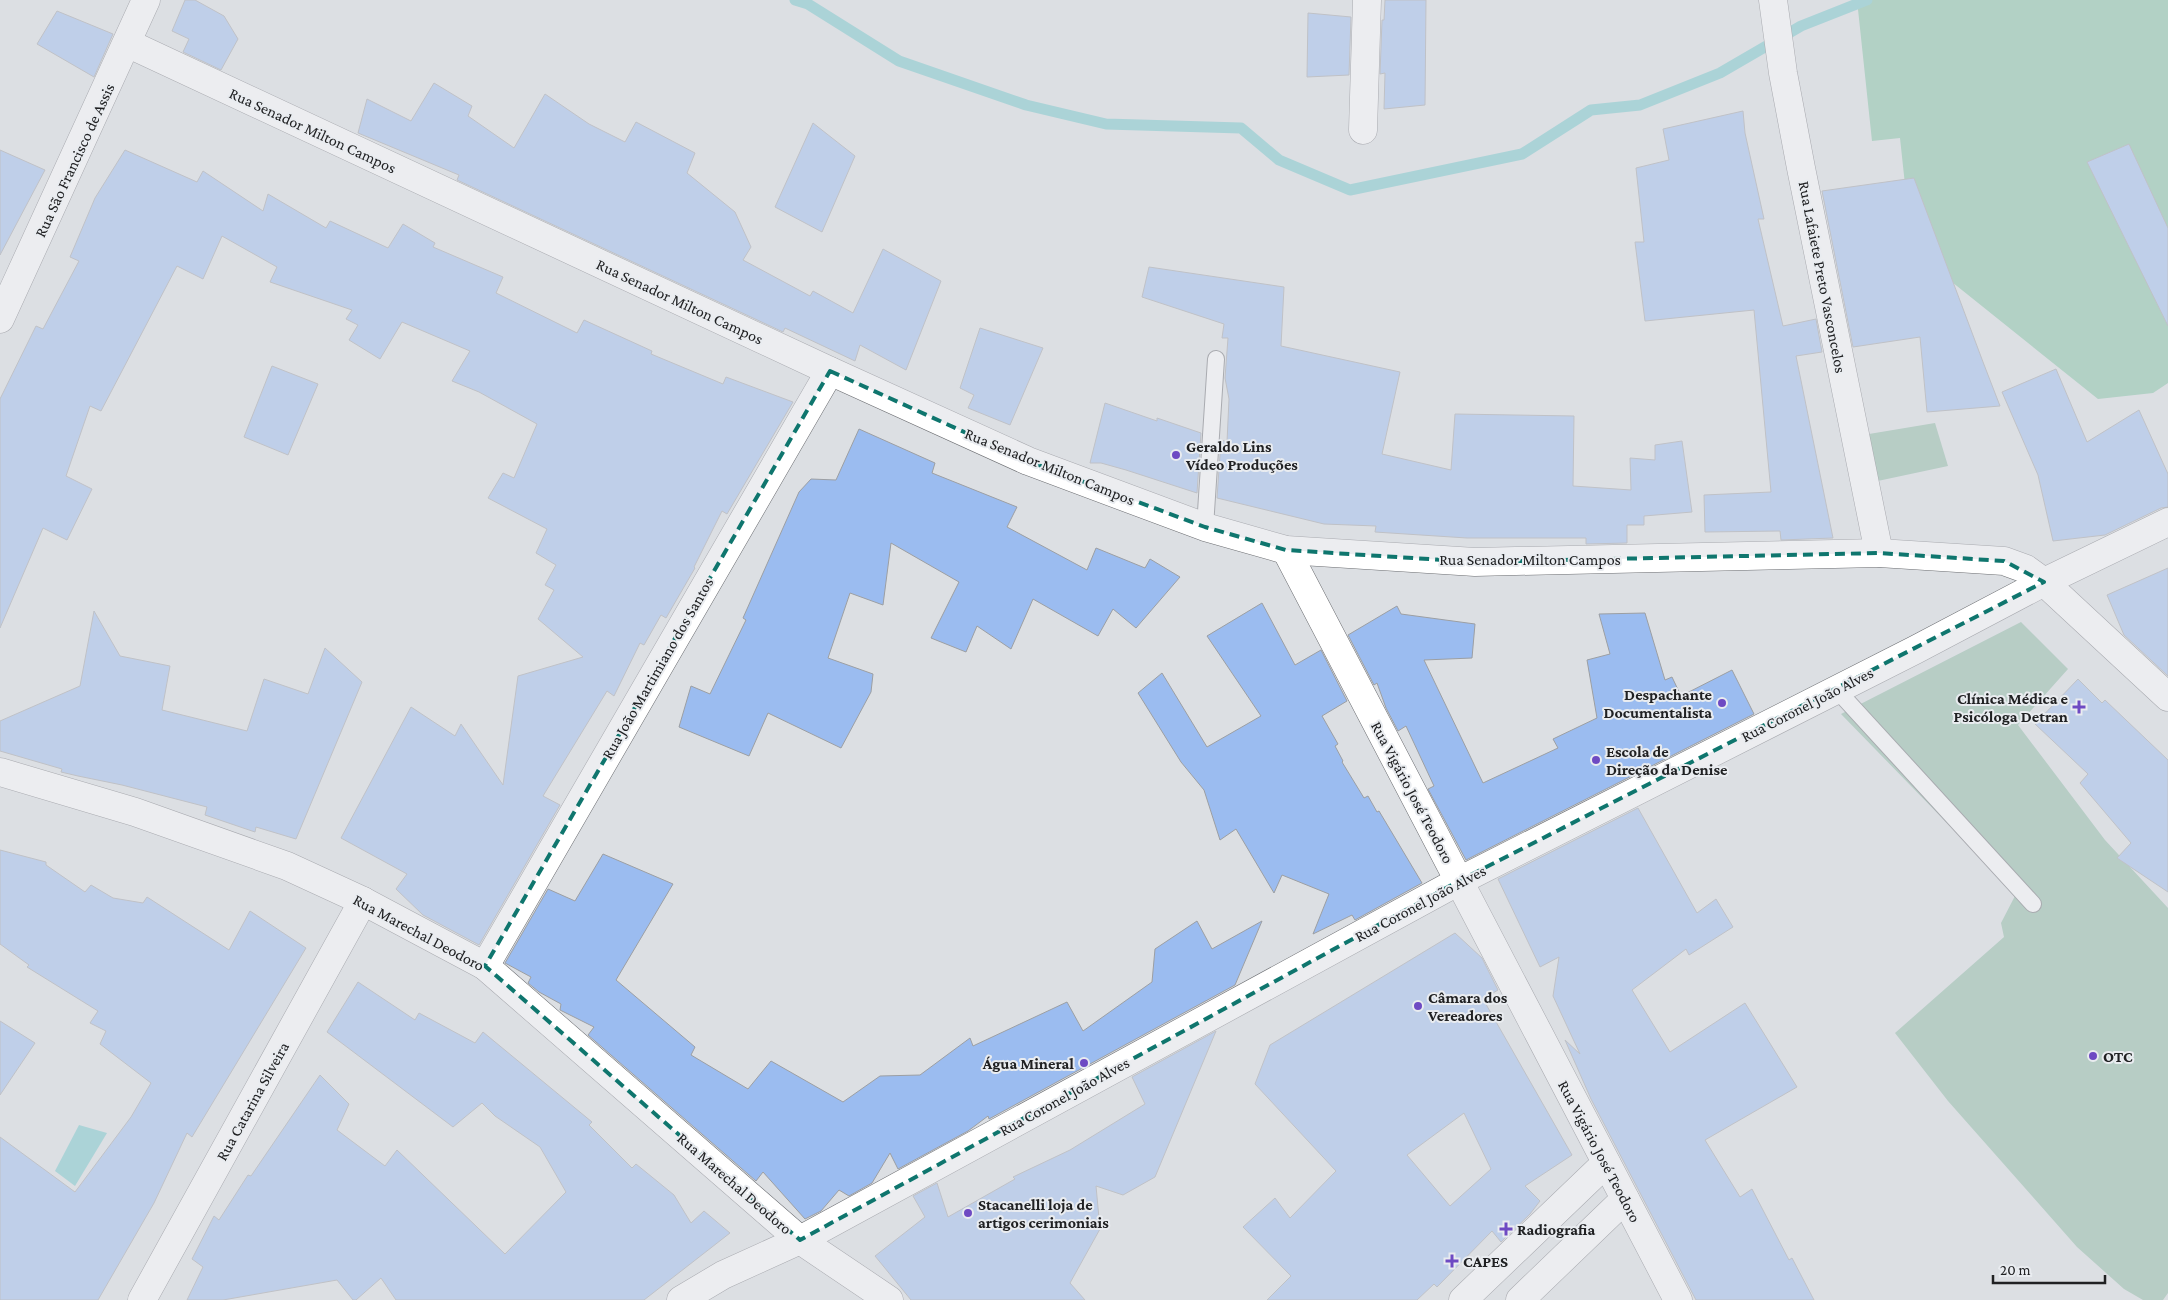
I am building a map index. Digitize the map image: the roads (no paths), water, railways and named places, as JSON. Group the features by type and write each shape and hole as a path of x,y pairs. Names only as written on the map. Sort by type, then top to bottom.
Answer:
{"street":[{"name":"Rua São Francisco de Assis","path":"0,319 146,0"},
{"path":"1363,130 1367,0"},
{"name":"Rua Lafaiete Preto Vasconcelos","path":"1774,4 1783,73 1879,553"},
{"name":"Rua Senador Milton Campos","path":"127,43 830,371 1028,461 1205,527 1286,550 1475,562 1879,553 2004,561 2026,570 2044,582 2168,697"},
{"name":"Rua João Martimiano dos Santos","path":"485,966 830,371"},
{"name":"Rua Coronel João Alves","path":"681,1300 723,1275 800,1240 1459,881 2044,582 2168,522"},
{"name":"Rua Vigário José Teodoro","path":"1286,550 1678,1300"},
{"name":"Rua Marechal Deodoro","path":"0,772 135,812 287,866 362,901 485,966 800,1240 889,1300"},
{"name":"Rua Catarina Silveira","path":"142,1300 362,901"},
{"path":"1463,1300 1606,1163"},
{"path":"1520,1300 1625,1199"},
{"path":"1522,1243 1551,1269"}],"lane":[{"path":"1205,527 1216,359"},
{"path":"1836,689 2033,904"}],"water":[{"path":"79,1125 107,1133 75,1186 55,1171"}],"waterway":[{"path":"795,0 808,4 899,61 1026,105 1106,124 1241,128 1279,160 1350,190 1522,154 1591,110 1640,105 1720,73 1801,26 1867,0"}],"place":[{"name":"Geraldo Lins Vídeo Produções","path":"1176,455"},
{"name":"Despachante Documentalista","path":"1722,703"},
{"name":"Clínica Médica e Psicóloga Detran","path":"2079,707"},
{"name":"Escola de Direção da Denise","path":"1596,760"},
{"name":"Câmara dos Vereadores","path":"1418,1006"},
{"name":"OTC","path":"2093,1056"},
{"name":"Água Mineral","path":"1084,1063"},
{"name":"Stacanelli loja de artigos cerimoniais","path":"968,1213"},
{"name":"Radiografia","path":"1506,1229"},
{"name":"CAPES","path":"1452,1261"}]}
